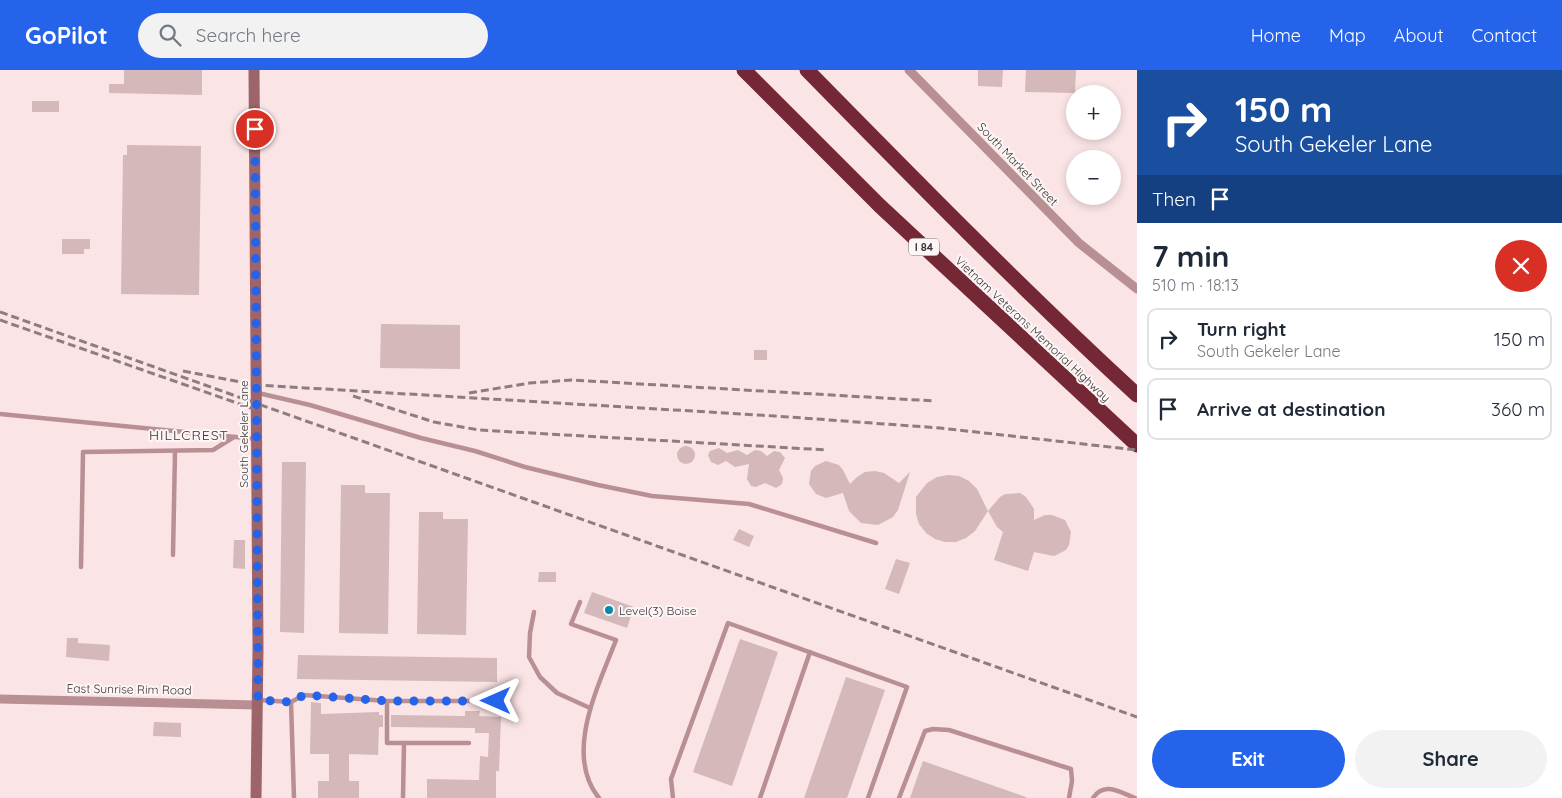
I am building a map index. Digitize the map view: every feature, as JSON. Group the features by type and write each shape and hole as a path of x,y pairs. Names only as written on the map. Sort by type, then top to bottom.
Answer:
{"highway":[{"name":"Vietnam Veterans Memorial Highway","path":"744,70 880,206 1137,445"},
{"name":"Vietnam Veterans Memorial Highway","path":"807,70 957,223 1060,324 1137,395"}],"street":[{"name":"South Gekeler Lane","path":"254,70 258,702 256,798"},
{"name":"South Market Street","path":"909,70 1079,243 1137,289"},
{"name":"East Sunrise Rim Road","path":"0,699 258,702"}],"lane":[{"path":"257,392 310,405 412,436 475,451 525,467 598,485 652,496 749,504 876,543"},
{"path":"0,414 257,439"},
{"path":"81,567 83,452 213,450 234,437"},
{"path":"173,555 175,452"},
{"path":"580,602 571,624 616,640 590,708 583,740 585,761 590,780 599,798"},
{"path":"534,612 530,633 529,657 540,678 557,693 590,708"},
{"path":"673,798 671,779 728,623 907,687 868,798"},
{"path":"760,798 810,652"},
{"path":"258,702 291,702 304,695 387,701 496,701"},
{"path":"387,701 387,743 469,743"},
{"path":"291,702 294,798"},
{"path":"899,798 925,732 933,729 949,730 1071,769 1072,781 1069,798"},
{"path":"403,798 404,743"},
{"path":"1093,798 1100,790 1108,788 1135,798"}],"building":[{"path":"124,70 202,70 202,95 109,93 109,84 124,84"},
{"path":"978,70 1003,70 1002,87 978,86"},
{"path":"1026,70 1076,70 1075,85 1066,85 1066,93 1025,92"},
{"path":"32,101 59,101 59,112 32,112"},
{"path":"127,145 201,146 199,295 121,294 123,155 127,155"},
{"path":"62,239 90,239 90,249 84,249 84,254 62,254"},
{"path":"381,324 460,325 460,369 380,368"},
{"path":"754,350 767,350 767,360 754,360"},
{"path":"686,446 692,449 695,455 692,461 686,464 680,461 677,455 680,449"},
{"path":"719,448 727,453 738,450 747,455 755,450 761,451 767,456 774,451 780,452 785,458 779,470 783,478 782,484 776,488 765,483 756,487 751,486 747,479 749,464 735,467 726,461 718,465 711,462 708,455 710,451"},
{"path":"826,461 839,465 850,484 865,472 875,471 884,473 899,483 910,472 898,510 893,517 878,525 861,523 849,511 843,493 826,498 816,494 809,484 811,471 815,466"},
{"path":"282,462 306,462 304,633 280,632"},
{"path":"959,476 969,481 977,489 988,511 975,531 966,538 956,542 945,542 935,539 926,533 919,524 916,514 916,497 927,483 937,477"},
{"path":"341,485 365,485 365,493 390,493 388,634 339,633"},
{"path":"1020,493 1026,497 1034,509 1034,520 1045,515 1052,515 1065,520 1071,532 1069,545 1066,550 1054,556 1034,552 1028,571 994,560 1003,532 997,527 988,511 1005,494"},
{"path":"419,512 443,512 443,519 468,519 466,635 417,634"},
{"path":"739,529 754,536 749,547 733,540"},
{"path":"234,540 245,540 245,569 233,568"},
{"path":"896,559 910,563 899,594 885,589"},
{"path":"539,572 556,572 556,582 538,582"},
{"name":"Level(3) Boise","path":"592,592 634,607 627,628 584,613"},
{"path":"67,638 78,638 78,643 110,645 109,661 66,657"},
{"path":"740,639 778,652 732,786 693,772"},
{"path":"298,655 497,658 497,682 297,679"},
{"path":"846,677 885,690 847,798 804,798"},
{"path":"311,702 321,703 321,714 379,712 379,715 383,715 383,727 379,727 378,755 349,754 349,781 359,781 359,798 318,798 318,781 329,781 329,754 310,754"},
{"path":"465,711 480,711 479,716 501,717 499,771 496,771 496,798 427,798 427,779 479,780 480,756 488,757 489,733 475,733 475,728 391,727 391,715 465,716"},
{"path":"154,722 181,723 181,737 153,736"},
{"path":"923,761 1026,797 1026,798 910,798"}],"railway":[{"path":"0,312 1137,717"},
{"path":"0,320 254,409"},
{"path":"183,371 257,385 775,416 940,428 1137,450"},
{"path":"469,393 530,383 572,380 935,401"},
{"path":"353,396 434,422 479,430 827,450"}],"place":[{"name":"Level(3) Boise","path":"609,610"}],"district":[{"name":"HILLCREST","path":"189,435"}],"route":[{"path":"255,129 258,700 291,702 304,695 387,701 496,701"}]}
